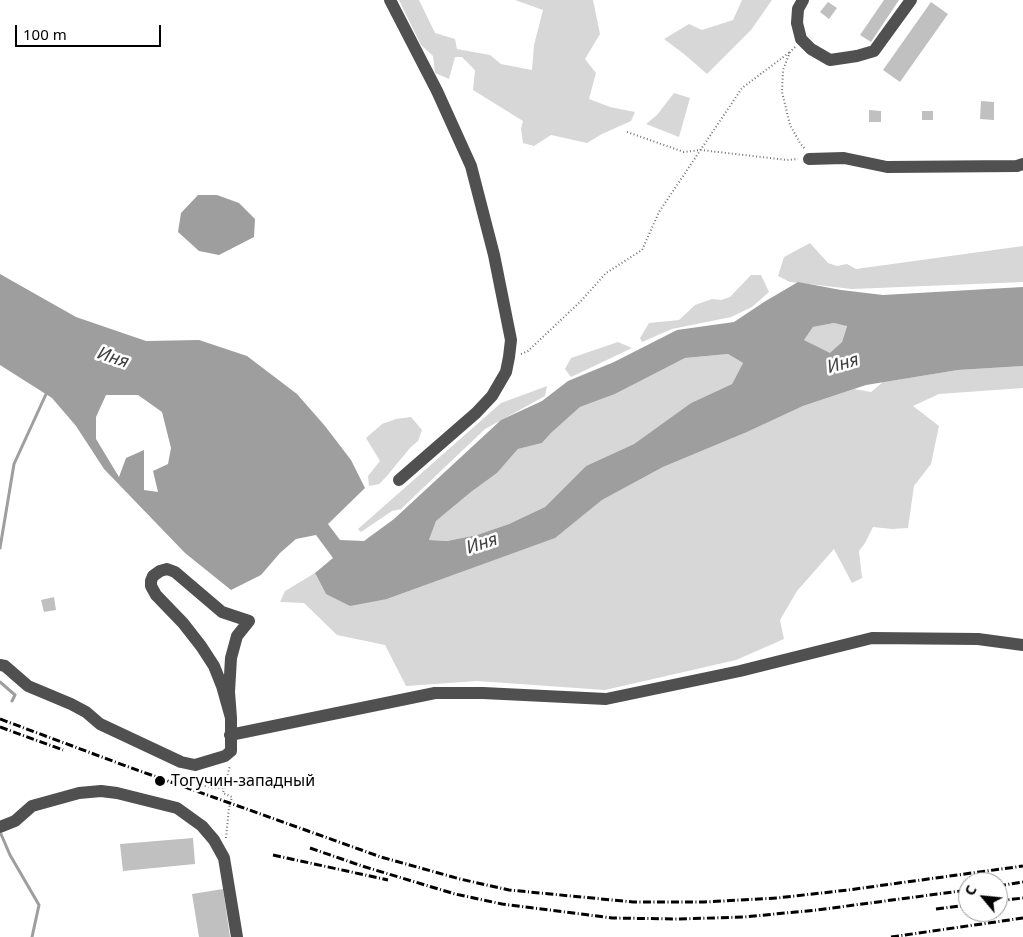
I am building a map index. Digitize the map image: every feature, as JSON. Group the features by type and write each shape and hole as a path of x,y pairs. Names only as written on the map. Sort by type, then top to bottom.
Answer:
{"street":[{"path":"390,0 437,91 471,166 494,256 510,340 506,372 492,396 476,413 399,480"},
{"path":"803,0 798,9 797,23 801,39 811,49 830,60 874,51 911,0"},
{"path":"812,159 844,158 887,167 1017,166 1023,164"},
{"path":"0,665 10,670 28,686 71,704 86,712 100,724 181,762 195,765 225,756 231,751 231,718 229,692 230,658 237,636 250,621 222,612 175,572 167,569 160,571 154,576 151,586 156,595 195,638 214,666 231,718"},
{"path":"230,735 435,694 483,693 606,699 740,671 872,638 978,638 1023,645"},
{"path":"0,827 15,821 32,806 79,793 101,791 117,793 177,808 202,826 214,840 224,858 237,937"}],"path":[{"path":"509,357 528,351 581,301 606,272 642,250 659,212 742,88 790,52 801,39"},
{"path":"790,52 783,70 782,92 790,125 812,159"},
{"path":"627,132 684,152 701,150 787,160 812,159"},
{"path":"224,858 229,808 232,797 223,793 229,773 231,751"},
{"path":"198,784 212,788 224,788"}],"shaded area":[{"path":"399,0 419,0 435,33 455,39 457,49 490,55 501,64 532,70 534,45 543,10 515,0 593,0 600,34 585,59 596,73 589,99 610,107 635,112 631,121 587,143 551,135 534,146 523,143 521,129 523,121 473,90 475,70 462,57 455,57 449,79 435,73 433,56 421,45"},
{"path":"742,0 772,0 751,30 707,74 664,39 689,24 702,30 733,20"},
{"path":"674,93 690,98 679,137 646,124 657,115"},
{"path":"810,243 828,263 837,266 847,264 856,269 1023,246 1023,282 852,289 790,282 778,276 784,257"},
{"path":"751,275 761,275 769,292 752,307 731,317 672,329 642,342 640,338 649,323 679,320 695,305 712,299 721,300 730,297"},
{"path":"834,323 847,325 842,342 830,354 804,340 813,327"},
{"path":"618,342 632,348 571,377 565,369 571,358"},
{"path":"728,354 743,363 732,384 691,403 634,444 586,466 545,507 509,524 477,535 447,541 429,540 436,521 497,473 518,449 542,443 580,407 615,394 685,358"},
{"path":"1023,366 1023,388 939,394 913,406 939,426 931,464 914,486 908,528 873,527 859,551 862,578 852,583 834,549 797,591 780,620 784,639 736,660 605,690 477,681 406,686 385,645 337,635 304,603 280,602 285,591 315,573 326,594 387,599 554,538 602,500 663,467 803,406 854,389 871,392 883,382 958,370"},
{"path":"547,386 545,396 485,429 401,509 392,511 361,532 358,529 501,403"},
{"path":"411,417 422,430 418,441 379,484 369,486 368,476 380,461 366,438 382,424 396,419"}],"water":[{"path":"198,195 217,195 239,203 255,219 254,237 219,255 199,251 178,232 181,213"},
{"name":"Иня","path":"0,274 76,317 146,341 199,340 247,356 297,394 351,460 365,488 328,524 340,540 364,541 394,519 501,420 542,401 568,381 614,362 677,330 734,322 798,282 883,295 1023,287 1023,366 958,370 866,385 803,406 663,467 602,500 555,538 387,599 350,606 326,594 315,573 333,558 316,535 296,539 280,553 261,575 231,590 185,553 104,469 76,426 52,398 0,365","holes":["834,323 847,326 842,342 830,353 804,340 813,327","728,354 743,363 732,384 691,403 634,444 586,466 545,507 509,524 477,535 447,541 429,540 436,521 497,473 518,449 542,443 580,407 615,394 685,358","106,395 138,395 162,412 171,448 168,464 153,471 158,492 144,490 144,450 126,458 119,477 96,439 96,417"]}],"building":[{"path":"884,0 899,0 871,42 860,35"},
{"path":"828,2 837,8 829,19 820,12"},
{"path":"931,2 948,14 900,82 883,70"},
{"path":"981,101 994,102 994,120 980,119"},
{"path":"869,110 881,111 881,122 869,122"},
{"path":"922,111 933,111 933,120 922,120"},
{"path":"54,597 56,610 44,612 41,600"},
{"path":"193,838 195,864 123,871 120,844"},
{"path":"223,889 230,937 199,937 192,894"}],"waterway":[{"path":"0,548 14,464 47,392"},
{"path":"0,682 15,695 12,701"},
{"path":"1,834 10,855 39,905 32,937"}],"railway":[{"path":"0,719 381,857 460,879 509,890 633,902 704,902 777,898 848,890 1023,866"},
{"path":"0,727 63,750"},
{"path":"310,848 455,894 502,904 612,918 744,917 817,910 958,891"},
{"path":"273,855 388,880"},
{"path":"1008,884 1023,882"},
{"path":"1008,900 1023,898"},
{"path":"936,909 958,906"},
{"path":"891,937 1023,918"}],"place":[{"name":"Тогучин-западный","path":"160,781"}]}
